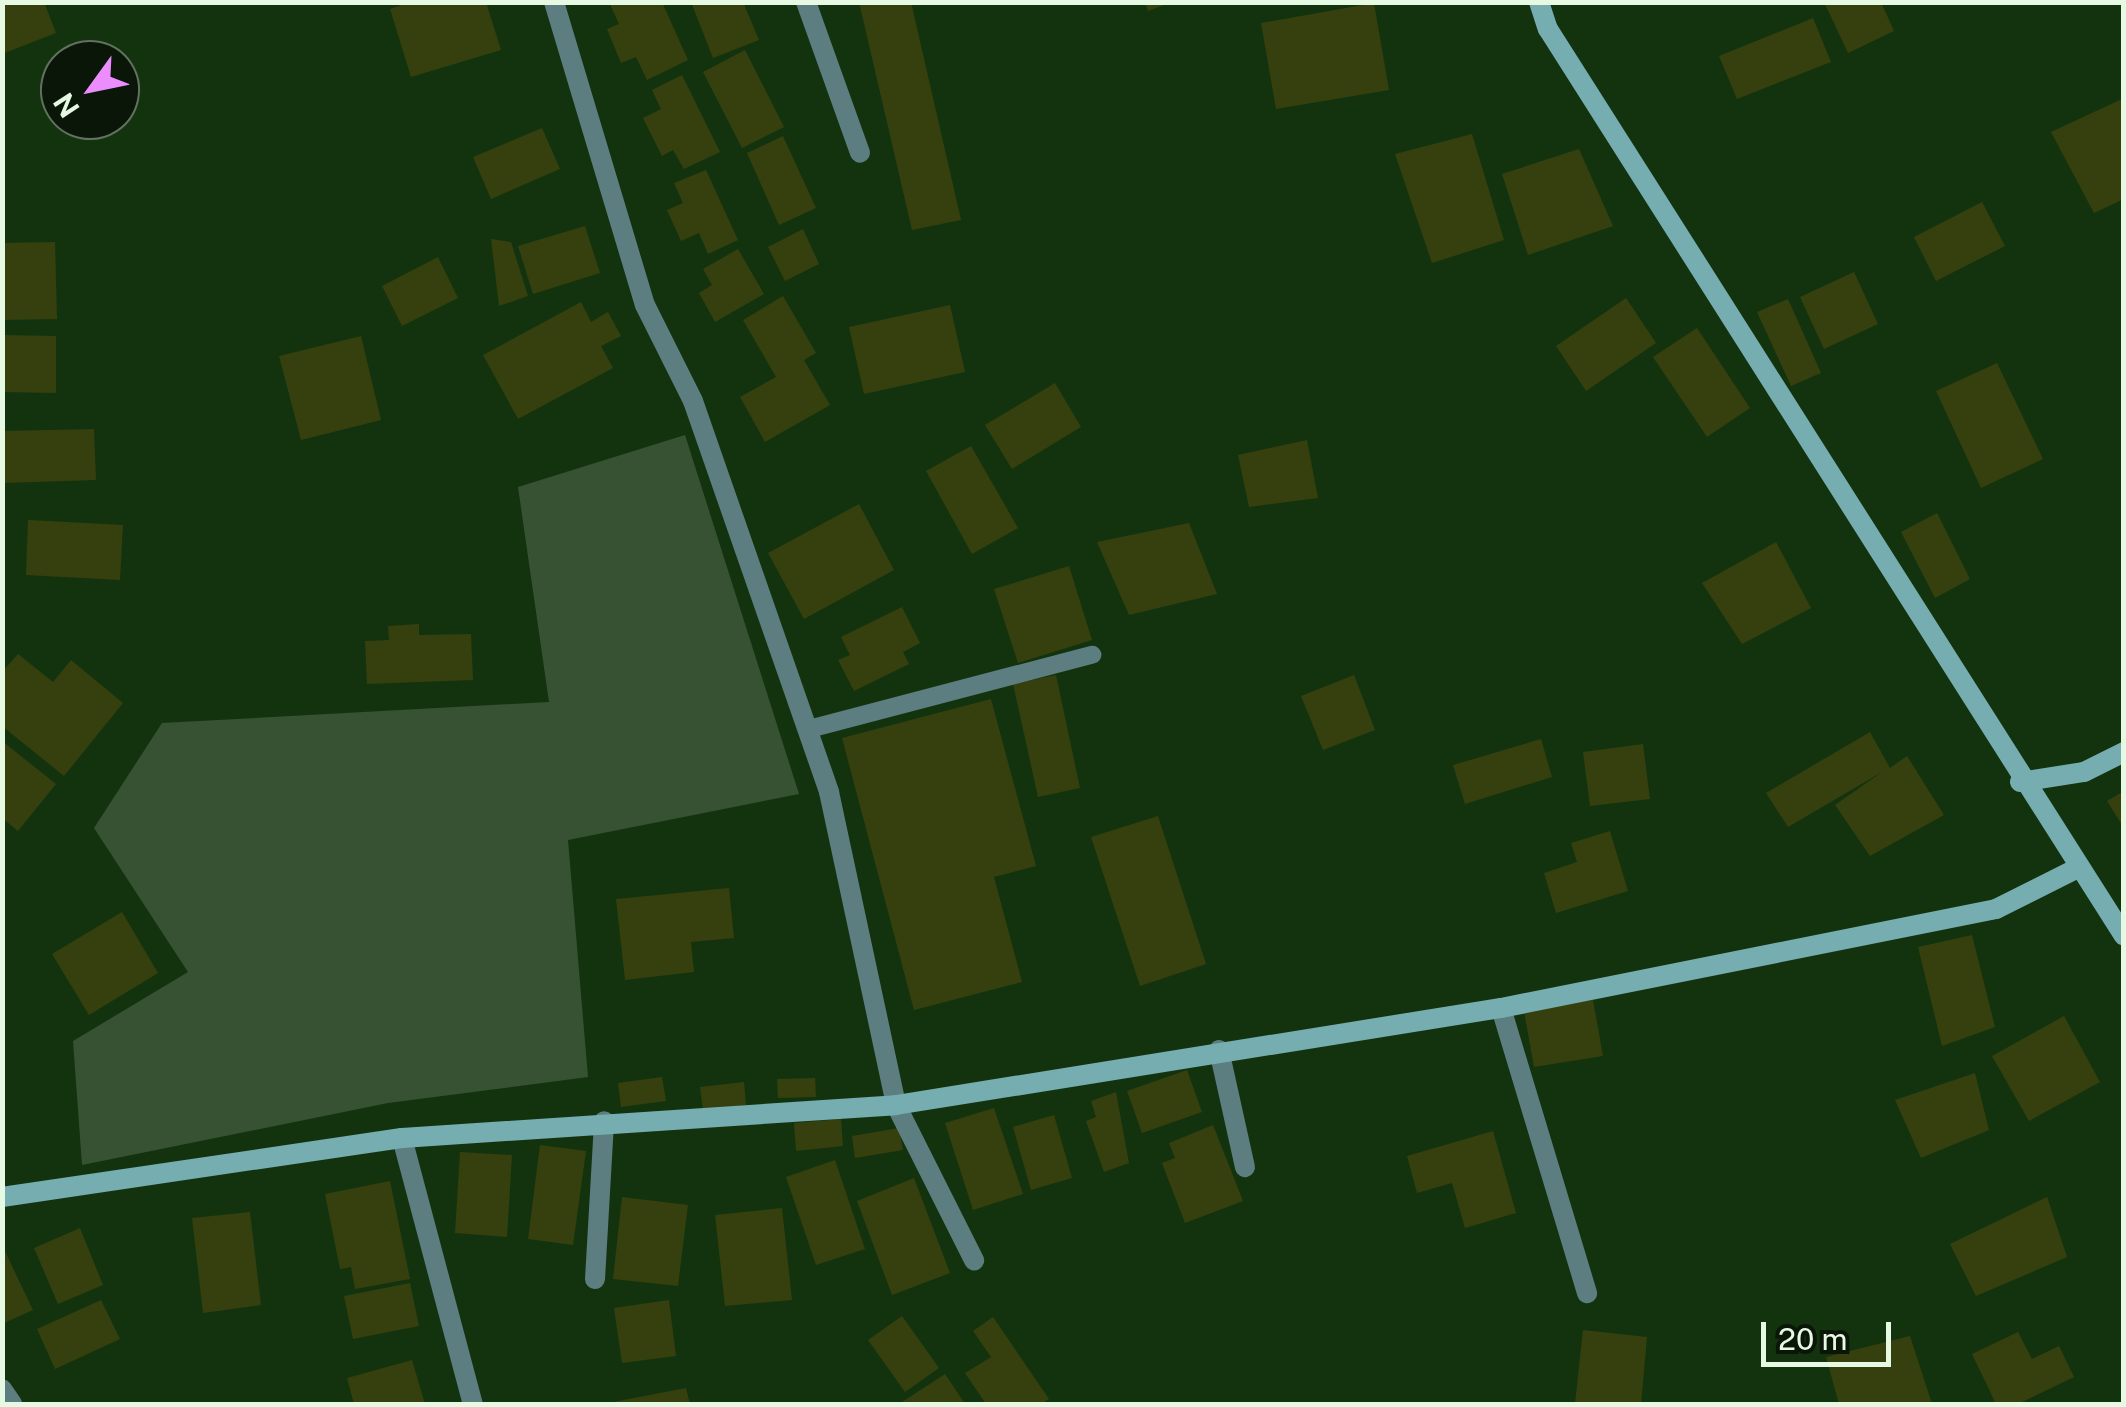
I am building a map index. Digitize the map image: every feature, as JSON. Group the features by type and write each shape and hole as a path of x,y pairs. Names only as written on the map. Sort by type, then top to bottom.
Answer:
{"street":[{"path":"554,2 645,305 693,401 808,728 896,1105 974,1260"},
{"path":"806,2 860,154"},
{"path":"1540,2 1548,29 2074,870 2124,936"},
{"path":"2020,782 2084,772 2124,752"},
{"path":"2,1197 402,1138 604,1121 896,1105 1219,1050 1501,1008 1996,909 2074,870"},
{"path":"1501,1008 1587,1293"},
{"path":"1219,1050 1246,1167"},
{"path":"596,1279 604,1121"},
{"path":"402,1138 473,1404"},
{"path":"2,1389 12,1404"}],"lane":[{"path":"808,728 1092,655"}],"green space":[{"path":"685,435 799,794 568,840 588,1077 388,1103 82,1165 73,1041 188,972 94,828 162,723 549,702 518,487"}],"building":[{"path":"2,2 44,2 56,33 2,54"},
{"path":"410,2 486,2 501,50 411,77 390,9"},
{"path":"609,2 662,2 688,60 647,80 636,57 621,63 607,29 619,24"},
{"path":"691,2 743,2 759,40 713,58"},
{"path":"859,2 911,2 961,220 912,230"},
{"path":"1145,2 1169,2 1169,3 1148,11"},
{"path":"1824,2 1881,2 1894,31 1848,53"},
{"path":"1374,3 1389,90 1276,109 1261,23"},
{"path":"1813,18 1831,62 1737,99 1719,56"},
{"path":"745,50 784,127 742,148 703,72"},
{"path":"682,75 720,152 684,169 673,150 662,156 643,118 661,109 652,90"},
{"path":"2122,99 2124,199 2094,213 2051,132"},
{"path":"542,128 560,169 491,199 473,157"},
{"path":"1472,134 1504,240 1432,263 1395,154"},
{"path":"783,136 816,208 779,225 747,153"},
{"path":"1579,149 1613,226 1528,255 1502,174"},
{"path":"706,170 738,240 708,254 699,233 681,241 667,210 683,203 674,183"},
{"path":"1982,202 2005,246 1936,281 1914,237"},
{"path":"585,226 600,273 533,294 518,246"},
{"path":"803,229 819,264 785,281 768,247"},
{"path":"491,239 511,242 528,296 499,306"},
{"path":"55,242 57,319 2,320 2,243"},
{"path":"738,249 764,294 715,322 699,293 712,285 703,269"},
{"path":"438,257 458,298 402,326 382,286"},
{"path":"1854,272 1878,324 1824,349 1800,297"},
{"path":"783,296 816,353 804,360 830,405 765,442 740,397 776,377 743,320"},
{"path":"1626,298 1656,343 1586,391 1556,346"},
{"path":"1788,299 1821,373 1791,386 1757,312"},
{"path":"581,302 591,322 608,312 621,336 601,346 613,368 518,419 483,355"},
{"path":"950,305 965,372 864,394 849,327"},
{"path":"1697,328 1750,408 1707,437 1653,357"},
{"path":"2,335 56,336 56,393 2,392"},
{"path":"361,336 381,420 301,440 279,356"},
{"path":"1997,363 2043,459 1981,488 1936,391"},
{"path":"1055,383 1081,427 1012,469 985,425"},
{"path":"94,429 96,480 2,483 2,431"},
{"path":"1307,440 1318,498 1249,507 1238,455"},
{"path":"971,446 1018,528 972,554 926,471"},
{"path":"859,504 894,570 804,619 768,553"},
{"path":"1937,513 1970,579 1935,598 1901,532"},
{"path":"28,520 123,525 120,580 26,575"},
{"path":"1189,523 1217,594 1129,615 1097,542"},
{"path":"1776,542 1811,608 1742,644 1702,583"},
{"path":"1069,566 1092,640 1018,663 994,589"},
{"path":"902,607 920,643 903,652 909,664 854,691 838,660 850,655 841,637"},
{"path":"419,624 419,635 471,634 473,680 367,684 365,641 389,640 388,626"},
{"path":"18,654 53,682 71,660 123,703 64,776 2,726 2,672"},
{"path":"1056,675 1080,788 1038,797 1013,684"},
{"path":"1354,675 1375,730 1323,750 1301,696"},
{"path":"991,699 1036,866 994,877 1022,982 914,1010 842,738"},
{"path":"1870,732 1890,768 1907,756 1944,815 1870,856 1835,805 1882,772 1788,827 1766,793"},
{"path":"1541,739 1552,777 1465,804 1453,765"},
{"path":"2,741 56,784 18,831 2,818"},
{"path":"1643,744 1650,799 1590,806 1583,752"},
{"path":"2124,791 2124,828 2107,801"},
{"path":"1158,816 1206,964 1140,986 1091,837"},
{"path":"1610,831 1628,891 1556,913 1544,873 1577,862 1571,843"},
{"path":"729,888 734,938 691,942 694,972 625,980 616,899"},
{"path":"122,912 158,973 89,1015 52,954"},
{"path":"1972,935 1995,1027 1942,1046 1918,947"},
{"path":"1593,1000 1603,1056 1534,1067 1524,1011"},
{"path":"2064,1016 2100,1082 2029,1121 1992,1056"},
{"path":"1187,1070 1202,1112 1142,1133 1127,1091"},
{"path":"1975,1073 1989,1130 1921,1158 1895,1100"},
{"path":"662,1077 666,1101 621,1107 618,1083"},
{"path":"815,1078 816,1097 778,1098 777,1079"},
{"path":"744,1082 746,1105 703,1110 700,1087"},
{"path":"1116,1092 1129,1163 1104,1172 1086,1121 1096,1117 1091,1101"},
{"path":"994,1108 1023,1194 973,1210 945,1123"},
{"path":"1054,1115 1072,1178 1031,1190 1013,1127"},
{"path":"841,1119 843,1146 796,1151 794,1123"},
{"path":"1213,1125 1243,1201 1185,1223 1162,1163 1175,1158 1169,1143"},
{"path":"899,1128 903,1150 855,1158 852,1136"},
{"path":"1493,1131 1516,1213 1465,1228 1452,1183 1417,1193 1407,1156"},
{"path":"540,1145 586,1151 573,1245 528,1239"},
{"path":"460,1152 512,1155 507,1237 455,1233"},
{"path":"835,1160 865,1249 816,1265 786,1177"},
{"path":"914,1178 950,1273 892,1295 857,1201"},
{"path":"390,1181 410,1279 355,1289 351,1267 340,1269 325,1194"},
{"path":"622,1197 688,1205 678,1286 613,1279"},
{"path":"2047,1197 2067,1257 1976,1296 1950,1244"},
{"path":"782,1208 792,1300 725,1306 715,1215"},
{"path":"250,1212 261,1305 203,1313 192,1218"},
{"path":"80,1228 103,1285 58,1304 34,1248"},
{"path":"2,1245 33,1310 2,1324"},
{"path":"410,1283 419,1326 353,1339 344,1296"},
{"path":"101,1300 120,1339 55,1369 37,1329"},
{"path":"669,1300 676,1356 622,1363 614,1308"},
{"path":"902,1316 939,1368 905,1392 868,1340"},
{"path":"993,1317 1049,1399 1041,1404 986,1404 965,1373 991,1357 973,1331"},
{"path":"1583,1330 1647,1337 1641,1404 1575,1404"},
{"path":"2018,1332 2032,1359 2059,1346 2074,1377 2018,1404 1996,1404 1972,1354"},
{"path":"1910,1336 1932,1404 1839,1404 1826,1357"},
{"path":"412,1360 425,1404 354,1404 347,1378"},
{"path":"945,1374 965,1404 899,1404"},
{"path":"686,1388 690,1404 608,1404 608,1403"}]}
